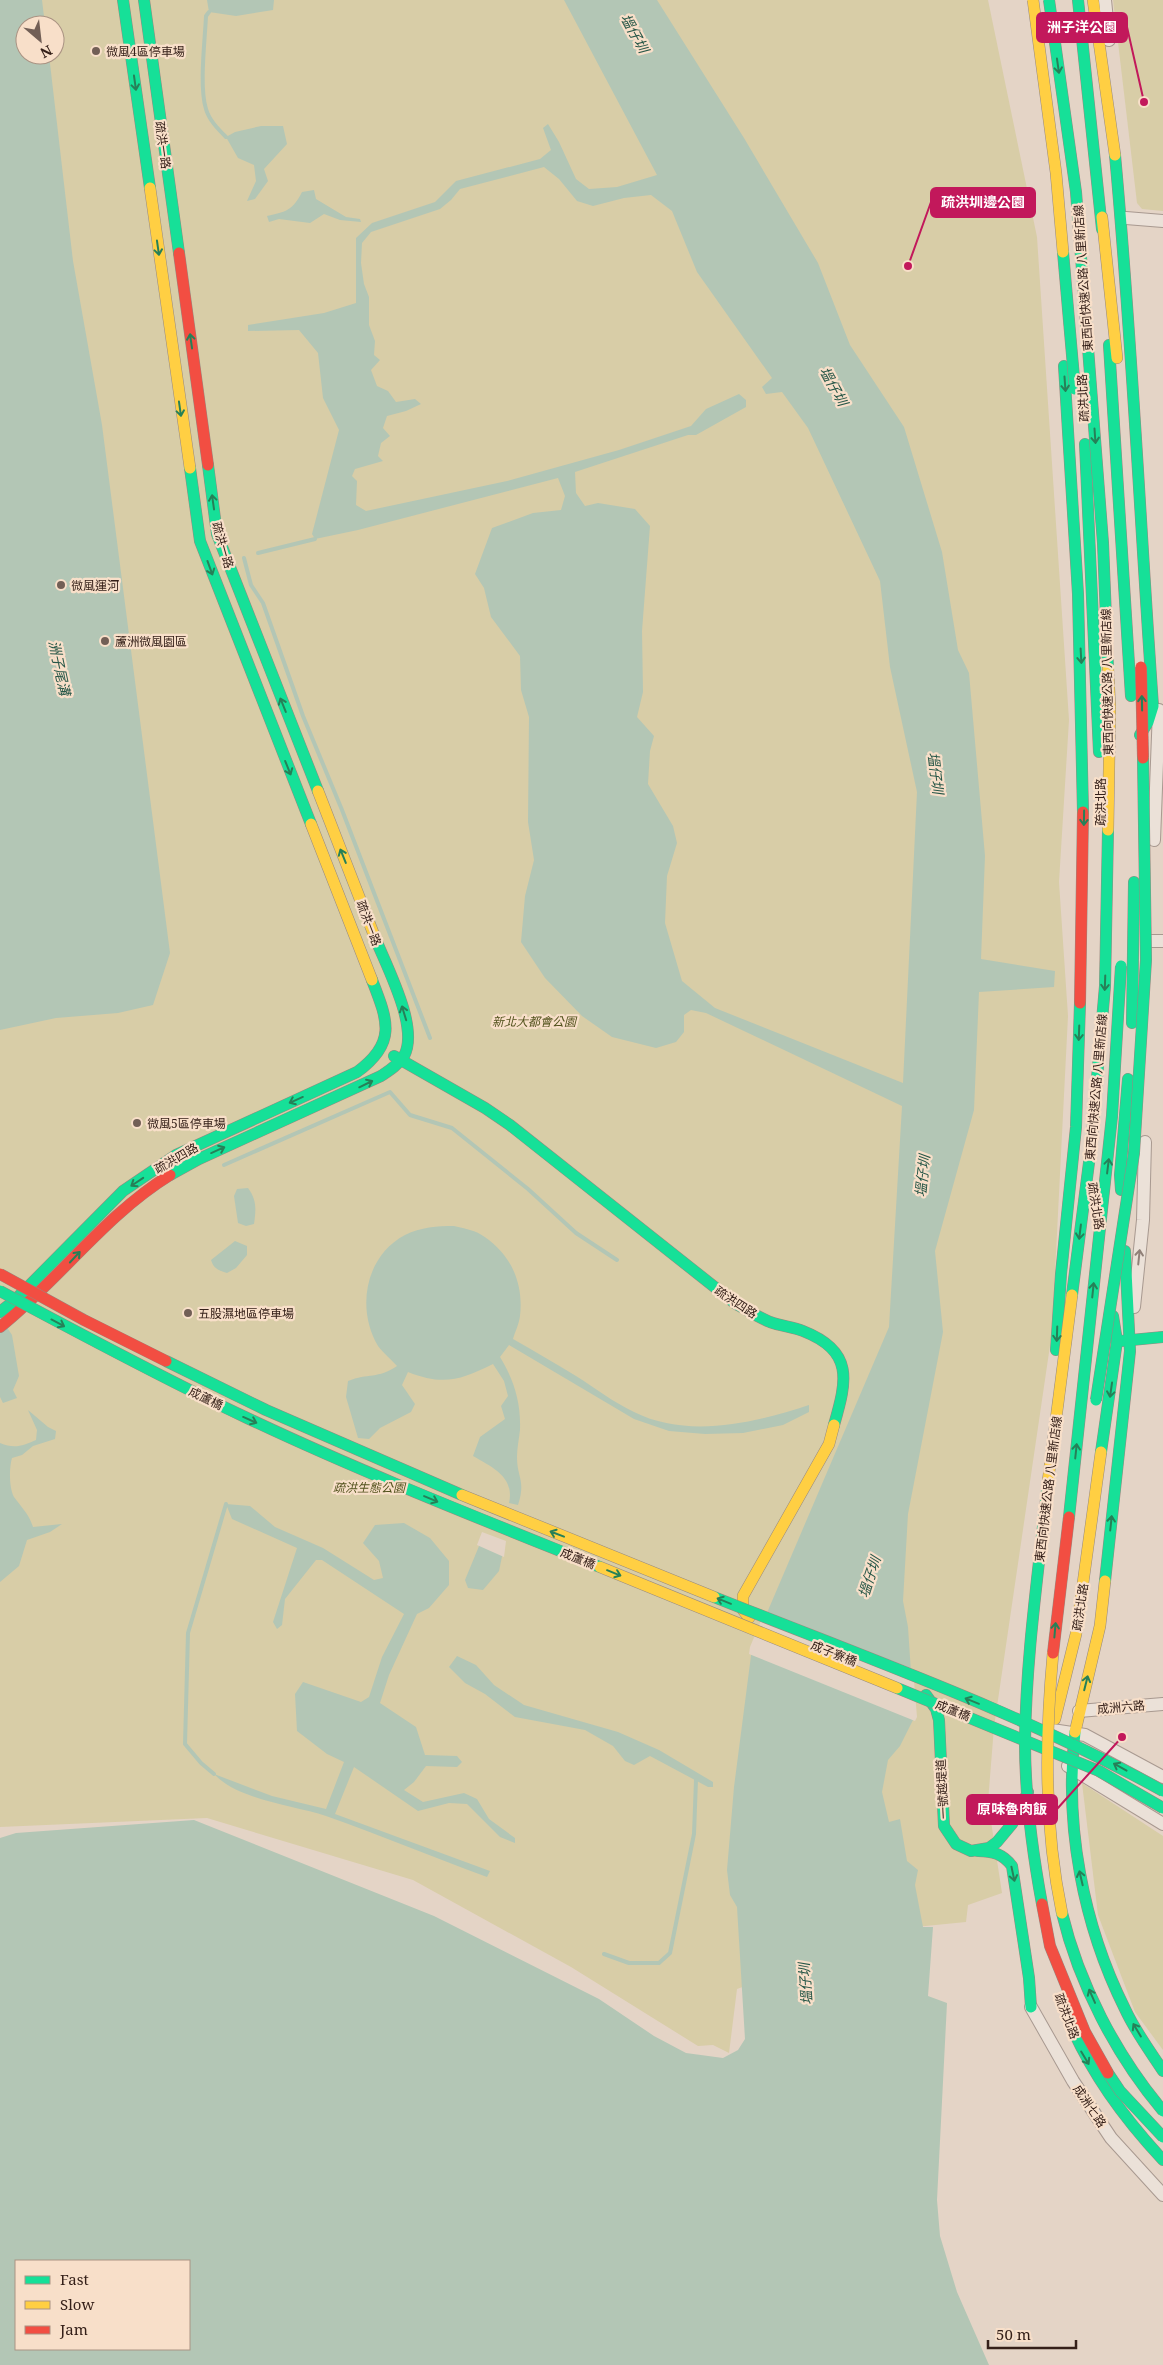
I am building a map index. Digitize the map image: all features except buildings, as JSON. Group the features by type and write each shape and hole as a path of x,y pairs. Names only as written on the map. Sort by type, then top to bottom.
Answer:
{"main road":[{"name":"疏洪一路","path":"124,0 200,541 380,1002 386,1027 382,1049"},
{"name":"疏洪一路","path":"144,0 217,534 402,1006 409,1033 408,1047 402,1060"},
{"path":"1033,0 1056,173 1075,389 1088,624 1096,677"},
{"name":"疏洪北路","path":"1039,0 1063,188 1080,353 1100,764 1101,869 1087,1148 1117,1341 1076,1634 1028,1826 1043,1954 1082,2053 1121,2115 1163,2160"},
{"name":"東西向快速公路 八里新店線","path":"1049,0 1076,192 1103,543 1110,707 1105,986 1091,1147 1052,1446 1032,1632 1025,1741 1026,1787 1032,1853 1050,1946 1085,2032 1102,2063 1120,2091 1163,2137"},
{"name":"疏洪北路","path":"1078,0 1102,217 1135,756 1132,1031 1120,1175 1131,1340 1100,1626 1074,1733 1072,1767 1074,1846 1095,1936 1125,2010 1163,2071"},
{"path":"1092,0 1116,165 1130,312 1131,383 1154,706 1148,722 1137,741 1135,756"},
{"name":"東西向快速公路 八里新店線","path":"1069,59 1088,198 1104,407 1122,719"},
{"path":"1052,1446 1058,1287 1074,1146 1081,974 1084,799 1082,668 1077,572 1054,236 1063,188"},
{"path":"1094,1415 1135,1144 1146,960 1141,667 1120,383 1102,217"},
{"path":"1122,883 1122,913"},
{"name":"東西向快速公路 八里新店線","path":"1121,952 1120,1002 1109,1152 1069,1522 1055,1626 1047,1745 1047,1808 1051,1849 1064,1922 1077,1961 1106,2027 1123,2058 1142,2088 1163,2111"},
{"name":"疏洪四路","path":"3,1310 123,1191 176,1155 357,1072 371,1063 382,1049 485,1108 510,1125 736,1304 770,1322 818,1338 837,1352 842,1363 844,1382 834,1428 818,1465 743,1596 743,1610 752,1620"},
{"name":"疏洪四路","path":"0,1327 16,1316 135,1199 168,1176 199,1159 361,1086 392,1070 402,1060"},
{"name":"成蘆橋","path":"0,1274 84,1320 266,1410 437,1485 1004,1715 1102,1757 1163,1790"},
{"name":"成蘆橋","path":"0,1291 162,1378 246,1418 432,1499 1099,1771 1163,1808"},
{"path":"1117,1341 1163,1337"},
{"path":"1069,1522 1089,1444"},
{"name":"成子寮橋","path":"752,1620 916,1686"},
{"name":"一號越堤道","path":"916,1686 933,1704 940,1720 944,1826 952,1842 967,1851 992,1851 1001,1854 1012,1866 1030,1978 1031,2007"},
{"path":"978,1851 987,1848 1005,1834 1045,1758"}],"street":[{"name":"疏洪北路","path":"1105,0 1126,218 1162,666 1157,941 1143,1220 1131,1340"},
{"path":"1126,218 1163,221"},
{"name":"成洲六路","path":"1079,1711 1163,1704"},
{"path":"1052,1730 1085,1735 1106,1744 1163,1777"},
{"path":"1045,1758 1072,1767 1163,1824"},
{"name":"成洲七路","path":"1031,2007 1073,2081 1111,2138 1163,2195"}],"green space":[{"name":"新北大都會公園","path":"0,0 988,0 1037,237 1069,720 1059,882 1068,1016 1052,1332 994,1727 988,1802 1002,1893 968,1905 966,1922 905,1928 737,1989 729,2053 713,2045 698,2046 571,1967 413,1880 207,1818 0,1827"},
{"path":"1113,0 1163,0 1163,211 1142,209 1137,203"},
{"path":"1082,1783 1163,1836 1163,2050 1135,2012 1098,1915"}],"water":[{"name":"微風運河","path":"0,0 42,0 44,15 15,15 15,65 50,65 73,261 102,425 170,953 153,1005 118,1013 56,1018 0,1030"},
{"path":"207,0 274,0 273,10 236,16 209,12"},
{"name":"塭仔圳","path":"564,0 657,0 744,138 818,263 850,345 904,427 942,552 958,650 969,673 985,856 981,959 1055,971 1054,987 979,992 974,1110 935,1251 943,1332 908,1514 903,1601 908,1627 914,1718 900,1746 888,1760 882,1792 889,1822 900,1819 907,1861 918,1870 915,1885 923,1927 933,1927 928,1996 947,2003 937,2200 940,2236 957,2292 989,2365 0,2365 0,1838 16,1833 194,1820 434,1916 599,1999 654,2036 686,2053 723,2058 738,2050 745,2039 737,1907 730,1895 727,1870 734,1787 752,1648 889,1327 902,1106 706,1013 691,1010 684,1015 684,1032 676,1042 656,1048 612,1037 582,1016 545,978 521,942 525,896 534,860 528,822 529,717 521,690 520,656 491,617 484,588 475,574 492,528 533,513 561,510 565,496 558,478 358,530 315,539 312,534 339,430 323,398 318,353 299,330 248,331 248,325 324,313 356,303 356,238 372,223 435,202 456,181 540,159 551,150 543,128 548,124 559,142 576,179 589,189 617,187 657,175","holes":["544,167 559,179 577,201 593,206 624,198 651,195 672,211 697,272 772,378 762,387 766,394 782,392 808,428 880,581 890,667 917,792 903,1083 715,1008 682,981 665,923 667,876 677,843 673,826 648,784 650,751 654,736 637,717 643,692 642,631 650,526 635,509 598,503 585,506 576,493 575,472 688,435 696,435 746,407 746,400 739,394 706,409 691,426 619,450 507,481 366,511 356,505 357,481 352,476 355,469 383,461 378,456 381,443 390,436 383,428 387,416 406,411 421,404 415,399 396,402 388,391 377,386 371,370 380,360 374,355 375,341 369,325 369,297 364,284 361,263 362,243 371,232 440,209 460,189"]},
{"path":"261,126 283,126 287,144 264,169 268,181 255,199 247,201 256,181 254,165 238,158 226,137 235,132"},
{"path":"314,190 316,199 346,217 360,219 361,222 340,220 324,214 310,223 279,219 269,222 267,216 288,209 295,203 302,192"},
{"path":"248,1188 254,1201 255,1214 254,1224 246,1226 238,1223 234,1196 237,1189"},
{"path":"454,1226 477,1233 490,1241 507,1259 513,1269 520,1291 521,1303 519,1319 513,1339 626,1408 655,1420 676,1425 699,1426 744,1422 809,1405 809,1412 783,1425 743,1433 705,1434 669,1431 634,1419 509,1345 500,1357 513,1383 518,1401 520,1430 517,1464 521,1490 518,1505 509,1503 509,1486 500,1474 473,1456 480,1437 505,1419 501,1406 508,1396 504,1381 493,1364 471,1374 442,1380 408,1372 402,1385 415,1404 411,1412 380,1428 369,1439 358,1438 346,1397 348,1381 384,1373 397,1366 378,1346 367,1316 368,1284 373,1270 391,1244 405,1235 417,1230"},
{"path":"235,1241 247,1246 247,1255 236,1268 227,1273 217,1269 211,1260"},
{"path":"0,1317 12,1335 19,1376 13,1390 17,1398 3,1403 0,1397"},
{"path":"28,1410 48,1427 56,1431 55,1439 33,1446 22,1455 12,1458 10,1478 12,1493 33,1527 62,1524 50,1532 27,1540 19,1566 0,1582 0,1443 18,1446 36,1440 37,1430"},
{"path":"226,1504 250,1506 275,1527 323,1548 374,1580 383,1578 379,1561 363,1543 375,1525 404,1523 430,1538 449,1561 449,1585 429,1608 417,1614 389,1675 380,1703 416,1727 425,1755 457,1756 462,1762 457,1767 426,1766 414,1782 404,1790 423,1802 464,1793 477,1799 489,1819 515,1838 515,1843 500,1837 467,1804 449,1803 418,1811 354,1767 335,1814 490,1871 487,1877 326,1816 251,1796 224,1783 214,1774 272,1796 326,1809 344,1762 327,1754 297,1731 295,1694 303,1682 361,1702 369,1697 382,1657 404,1614 322,1560 316,1560 285,1599 282,1625 277,1629 273,1622 297,1548 232,1519"},
{"path":"484,1534 505,1542 499,1571 483,1590 468,1588 465,1580"},
{"path":"457,1656 476,1665 494,1685 524,1705 618,1732 659,1750 713,1782 713,1787 708,1787 650,1756 634,1765 625,1761 613,1746 585,1730 515,1717 485,1694 465,1683 449,1667"}],"pier":[{"path":"482,1532 506,1541 504,1557 477,1545"},
{"path":"765,1611 913,1669 917,1717 915,1721 749,1654 750,1647"}],"waterway":[{"path":"209,12 206,16 204,50 204,100 209,117 226,137"},
{"path":"258,553 315,539"},
{"path":"244,558 251,585 263,603 303,716 342,810 430,1038"},
{"path":"224,1165 390,1092 410,1115 452,1128 528,1189 576,1233 617,1260"},
{"path":"214,1774 201,1763 185,1744 188,1633 226,1504"},
{"path":"604,1954 629,1963 659,1963 670,1953 694,1834 696,1780"}],"traffic: fast":[{"path":"123,0 150,188"},
{"path":"144,0 179,253"},
{"path":"1049,0 1076,192 1103,543 1108,668"},
{"path":"1078,0 1102,229"},
{"path":"1115,155 1131,361 1153,706 1148,722 1140,735"},
{"path":"1063,252 1075,389"},
{"path":"1109,345 1131,696"},
{"path":"1064,366 1078,594 1083,812"},
{"path":"1085,444 1099,752"},
{"path":"208,465 217,534 318,791"},
{"path":"190,468 200,541 311,824"},
{"path":"1096,1400 1134,1153 1146,960 1143,758"},
{"path":"1072,1295 1091,1147 1105,986 1108,830"},
{"path":"1132,1023 1134,882"},
{"path":"170,1175 199,1159 381,1076 402,1059 408,1044 408,1029 393,978 374,935"},
{"path":"1069,1517 1112,1116 1121,966"},
{"path":"0,1312 14,1301 123,1191 176,1155 357,1072 370,1061 384,1041 386,1030 382,1008 372,980"},
{"path":"1056,1350 1061,1274 1076,1127 1080,1003"},
{"path":"394,1056 485,1108 510,1125 736,1304 770,1322 803,1331 820,1339 831,1348 839,1358 843,1369 842,1394 834,1425"},
{"path":"1121,1190 1120,1175 1128,1079"},
{"path":"1105,1581 1130,1351 1125,1251"},
{"path":"0,1291 122,1356 245,1417 421,1495 600,1567"},
{"path":"1101,1452 1117,1341 1113,1316"},
{"path":"1121,1341 1163,1337"},
{"path":"166,1361 266,1410 462,1495"},
{"path":"1042,1904 1030,1823 1026,1783 1025,1742 1030,1644 1048,1481"},
{"path":"714,1597 885,1664 998,1711 1109,1762 1163,1791"},
{"path":"897,1688 1099,1771 1163,1808"},
{"path":"926,1695 936,1709 939,1720 944,1826 956,1844 971,1851 989,1848 997,1842 1012,1824 1028,1792"},
{"path":"1075,1732 1072,1767 1072,1803 1080,1874 1088,1909 1110,1977 1138,2033 1163,2071"},
{"path":"978,1851 997,1854 1012,1866 1029,1978 1031,2007"},
{"path":"1062,1913 1078,1966 1101,2018 1130,2066 1163,2111"},
{"path":"1068,2019 1087,2058 1109,2094 1163,2160"},
{"path":"1108,2073 1120,2091 1163,2137"}],"traffic: slow":[{"path":"1033,0 1056,173 1063,252"},
{"path":"1093,0 1115,155"},
{"path":"150,188 190,468"},
{"path":"1102,217 1117,358"},
{"path":"1108,668 1110,707 1108,830"},
{"path":"318,791 374,935"},
{"path":"311,824 372,980"},
{"path":"1048,1481 1072,1295"},
{"path":"749,1618 743,1610 743,1596 829,1444 834,1425"},
{"path":"1055,1719 1076,1634 1101,1452"},
{"path":"462,1495 714,1597"},
{"path":"600,1567 897,1688"},
{"path":"1075,1732 1100,1626 1105,1581"},
{"path":"1053,1653 1048,1718 1049,1816 1056,1881 1062,1913"}],"traffic: jam":[{"path":"179,253 208,465"},
{"path":"1141,667 1143,758"},
{"path":"1080,1003 1083,812"},
{"path":"0,1327 22,1309 124,1209 170,1175"},
{"path":"0,1274 84,1320 166,1361"},
{"path":"1053,1653 1069,1517"},
{"path":"1042,1904 1050,1946 1085,2032 1108,2073"}],"place":[{"name":"微風4區停車場","path":"96,51"},
{"name":"洲子洋公園","path":"1144,102"},
{"name":"疏洪圳邊公園","path":"908,266"},
{"name":"微風運河","path":"61,585"},
{"name":"蘆洲微風園區","path":"105,641"},
{"name":"微風5區停車場","path":"137,1123"},
{"name":"五股濕地區停車場","path":"188,1313"},
{"name":"原味魯肉飯","path":"1122,1737"}],"water label":[{"name":"洲子尾溝","path":"60,668"}],"park label":[{"name":"疏洪生態公園","path":"369,1487"}]}
